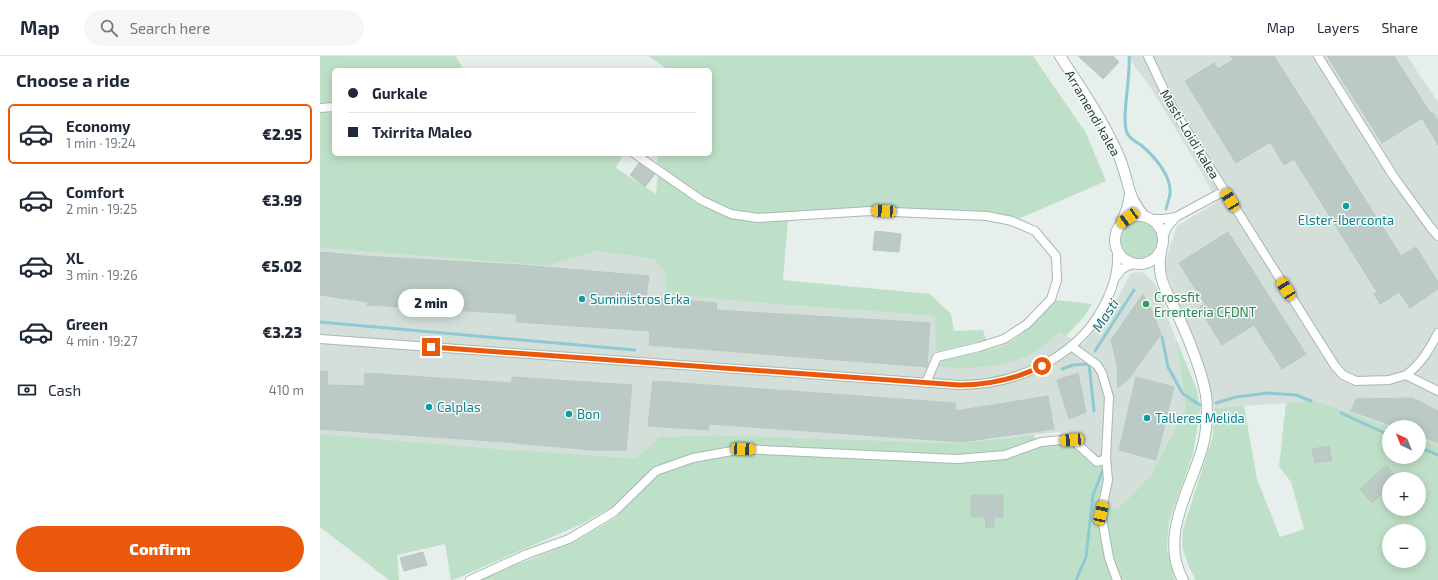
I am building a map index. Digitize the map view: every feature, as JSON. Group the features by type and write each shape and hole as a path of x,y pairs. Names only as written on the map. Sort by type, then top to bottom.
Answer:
{"street":[{"name":"Arramendi kalea","path":"1060,56 1085,94 1118,155 1130,195"},
{"name":"Masti-Loidi kalea","path":"1148,56 1173,109 1335,366 1343,375 1356,381 1389,380 1406,375 1415,368 1426,354 1438,333"},
{"path":"1318,56 1394,177 1438,236"},
{"path":"320,108 332,107"},
{"path":"638,156 701,200 731,214 758,218 870,211 987,216 1012,221 1035,231 1056,256 1057,280 1051,299 1027,324 1004,339 979,348 937,357 926,383"},
{"name":"Masti-Loidi kalea","path":"1148,218 1164,219 1176,217 1224,191"},
{"path":"1115,278 1122,269 1132,264 1143,264 1156,258 1163,244 1163,237 1159,227 1136,207 1130,195"},
{"path":"320,338 926,383 974,385 1002,381 1030,372 1042,366 1071,346 1088,330 1097,318 1104,306 1115,278 1118,265 1114,237 1127,209 1130,195"},
{"path":"1121,223 1128,218 1136,216 1148,218"},
{"name":"Masti-Loidi kalea","path":"1163,237 1168,226 1176,217"},
{"path":"1117,252 1121,257 1132,264"},
{"path":"1160,252 1159,268 1162,284"},
{"path":"1143,264 1162,284 1181,321 1206,393 1208,413 1202,449 1178,514 1174,536 1175,558 1183,580"},
{"path":"1071,346 1097,365 1102,373 1109,397 1106,457 1108,480 1101,513 1109,558 1117,580"},
{"path":"1406,375 1438,390"},
{"path":"470,580 527,554 569,540 614,512 656,471 700,457 743,449 957,460 1005,455 1041,442 1072,440 1097,462 1106,457"}],"shaded area":[{"path":"1127,56 1407,56 1438,102 1438,447 1426,442 1426,420 1382,420 1382,425 1316,401 1214,408 1164,265 1177,226 1217,202 1202,173 1151,88"},
{"path":"320,248 548,266 596,251 654,259 667,274 665,293 787,305 935,316 937,367 1035,351 1059,332 1083,345 1113,306 1131,273 1143,272 1156,285 1175,337 1186,408 1151,475 1116,509 1101,505 1103,465 1067,431 957,443 716,435 659,437 636,458 500,449 320,434"}],"green space":[{"path":"320,56 456,56 462,68 332,68 332,156 622,156 616,168 656,194 658,173 700,202 758,221 788,220 783,280 930,294 951,314 954,331 983,330 986,340 936,352 935,316 665,294 666,274 654,259 596,251 548,266 320,248"},
{"path":"648,56 1033,56 1086,133 1106,181 1016,220 991,212 870,208 758,214 732,212 702,197 657,163 658,156 712,156 712,68 666,68"},
{"path":"1143,222 1152,227 1156,233 1156,247 1152,253 1143,258 1135,258 1126,253 1122,247 1121,236 1126,227 1132,223"},
{"path":"1056,300 1092,304 1084,317 1066,336 1059,332 1035,352 1011,362 975,367 937,367 943,359 992,349 1006,344 1033,324"},
{"path":"1175,337 1197,390 1200,410 1193,454 1169,522 1167,548 1175,580 478,580 576,541 617,517 610,508 582,524 453,580 451,580 445,544 397,555 399,580 389,580 320,527 320,434 500,449 636,458 659,437 716,435 957,443 1034,435 1039,446 1065,443 1073,446 1092,463 1103,466 1101,505 1116,509 1151,475 1186,408"},
{"path":"1316,401 1382,425 1382,464 1426,464 1426,441 1438,447 1438,580 1196,580 1189,567 1182,547 1183,529 1213,436 1214,408 1244,406 1257,479 1280,537 1304,529 1291,482 1279,466 1286,403"}],"building":[{"path":"1078,56 1113,56 1119,62 1103,79"},
{"name":"Elster-Iberconta","path":"1230,56 1274,56 1401,256 1416,247 1438,282 1438,289 1410,308 1399,292 1380,304 1374,294 1377,292 1294,159 1284,165 1270,142 1236,163 1185,81 1214,63 1218,69 1233,60"},
{"path":"1327,56 1394,56 1431,114 1433,113 1438,121 1438,145 1422,118 1382,143"},
{"path":"639,163 655,174 645,187 630,175"},
{"path":"875,231 901,234 899,252 873,250"},
{"path":"1228,232 1306,354 1282,369 1254,325 1222,345 1199,308 1205,304 1179,263"},
{"path":"320,252 520,265 649,276 646,297 717,303 716,310 930,323 927,367 649,345 650,331 516,322 517,314 367,305 368,302 320,295"},
{"path":"1143,294 1153,313 1161,334 1130,377 1118,388 1117,365 1111,340"},
{"path":"320,371 328,372 327,385 364,386 365,373 512,383 512,377 632,385 626,450 591,450 505,442 320,429"},
{"path":"1078,373 1086,412 1069,419 1057,380"},
{"name":"Talleres Melida","path":"1136,377 1174,387 1156,460 1119,450"},
{"path":"653,381 956,403 955,411 1048,396 1054,429 962,442 709,424 708,430 648,426"},
{"path":"1413,398 1438,411 1438,443 1426,438 1426,420 1382,420 1382,422 1351,411 1356,399"},
{"path":"1329,446 1332,460 1315,463 1312,449"},
{"path":"1386,465 1392,472 1382,472 1382,494 1372,503 1360,489"},
{"path":"971,495 1003,495 1003,517 994,517 994,527 986,528 985,517 971,517"},
{"path":"423,552 427,565 404,571 400,558"}],"waterway":[{"path":"1129,56 1125,126 1131,139 1141,145 1165,173 1170,187 1170,194 1166,209"},
{"name":"Masti","path":"1095,351 1134,290"},
{"path":"320,322 635,350"},
{"path":"1162,337 1168,367 1183,394 1200,405"},
{"path":"1062,369 1073,365 1089,364 1094,411"},
{"path":"1216,403 1236,397 1268,393 1296,395 1311,401"},
{"path":"1341,413 1382,432"},
{"path":"1426,450 1438,455"},
{"path":"1076,580 1086,557 1093,495 1104,467"}],"place":[{"name":"Elster-Iberconta","path":"1346,206"},
{"name":"Suministros Erka","path":"582,299"},
{"name":"Crossfit Errenteria CFDNT","path":"1146,304"},
{"name":"Calplas","path":"429,407"},
{"name":"Bon","path":"569,414"},
{"name":"Talleres Melida","path":"1147,418"}],"route":[{"path":"431,347 959,385 988,384 1002,381 1030,372 1042,366"}]}
